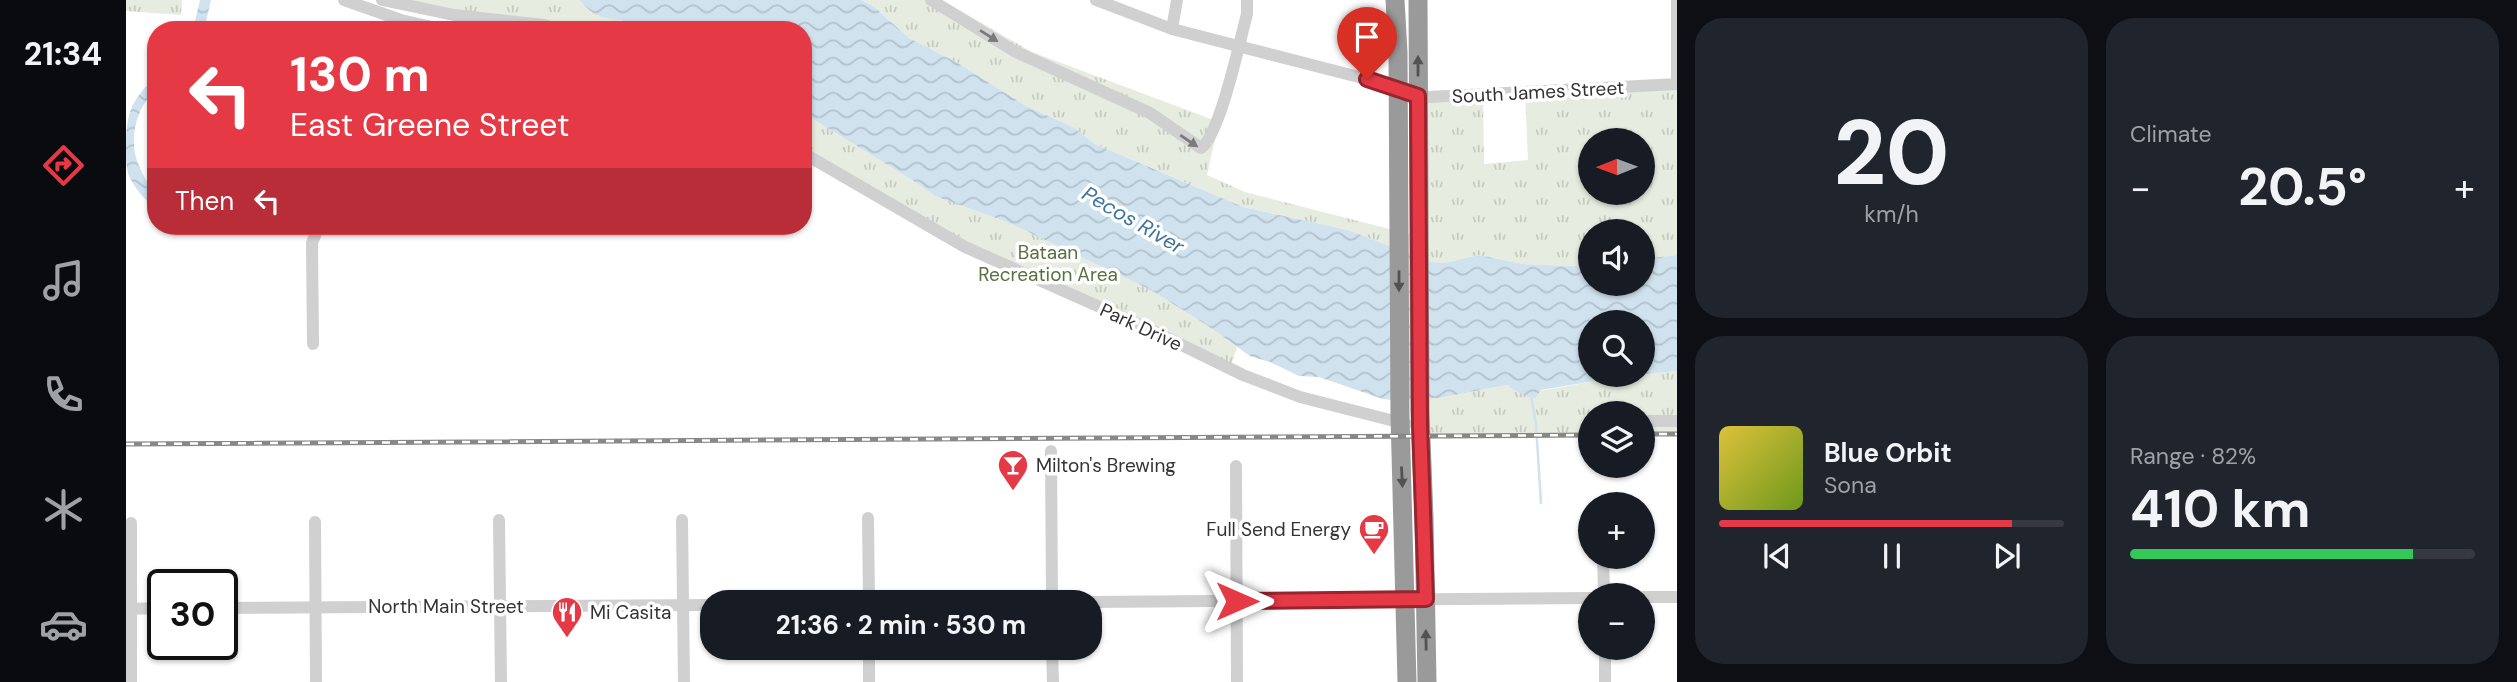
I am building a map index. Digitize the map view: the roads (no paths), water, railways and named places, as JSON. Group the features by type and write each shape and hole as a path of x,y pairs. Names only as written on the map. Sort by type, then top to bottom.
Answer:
{"highway":[{"path":"1395,0 1398,89 1420,403 1416,599 1407,682"},
{"path":"1418,0 1418,96 1408,212 1400,416 1416,599 1427,682"}],"street":[{"path":"344,0 406,21"},
{"path":"382,0 454,16 504,21"},
{"path":"931,0 1014,51 1150,113 1201,148 1207,143 1220,111 1247,14 1247,0"},
{"name":"South James Street","path":"1096,0 1172,29 1418,96 1677,84"},
{"path":"1172,29 1177,0"},
{"path":"1677,0 1677,84"},
{"path":"452,21 454,16"},
{"name":"Park Drive","path":"812,158 965,247 1147,328 1243,376 1300,397 1400,416 1420,427"},
{"path":"313,344 312,243 315,235"},
{"path":"1655,421 1677,421"},
{"path":"1051,450 1052,590"},
{"path":"1236,467 1237,682"},
{"path":"868,518 869,590"},
{"path":"499,520 500,682"},
{"path":"682,520 684,682"},
{"path":"315,522 316,682"},
{"path":"131,523 131,682"},
{"path":"1655,597 1677,597"},
{"path":"1102,602 1578,598"},
{"name":"North Main Street","path":"238,608 700,605"},
{"path":"129,608 147,608"},
{"path":"869,660 869,682"},
{"path":"1052,660 1053,682"},
{"path":"1605,660 1605,682"}],"water":[{"path":"200,0 211,0 206,21 195,21"},
{"name":"Pecos River","path":"579,0 861,0 872,5 909,38 958,63 1026,106 1073,127 1095,144 1243,207 1348,230 1432,262 1444,263 1479,255 1523,264 1578,265 1578,296 1655,296 1655,258 1677,255 1677,371 1655,373 1655,310 1578,310 1578,384 1541,390 1535,398 1523,395 1507,385 1439,398 1392,400 1319,377 1299,376 1250,356 1149,289 1009,223 935,196 812,119 812,21 625,21 597,15"},
{"path":"147,86 147,100 139,114 134,139 137,162 147,181 147,200 134,185 127,166 127,127 131,109"}],"waterway":[{"path":"1531,395 1536,424 1541,503"}],"railway":[{"path":"1655,434 1677,434"},
{"path":"126,444 1578,435"}],"place":[{"name":"Milton's Brewing","path":"1013,492"},
{"name":"Full Send Energy","path":"1374,556"},
{"name":"Mi Casita","path":"567,639"}],"park label":[{"name":"Bataan Recreation Area","path":"1048,263"}]}
